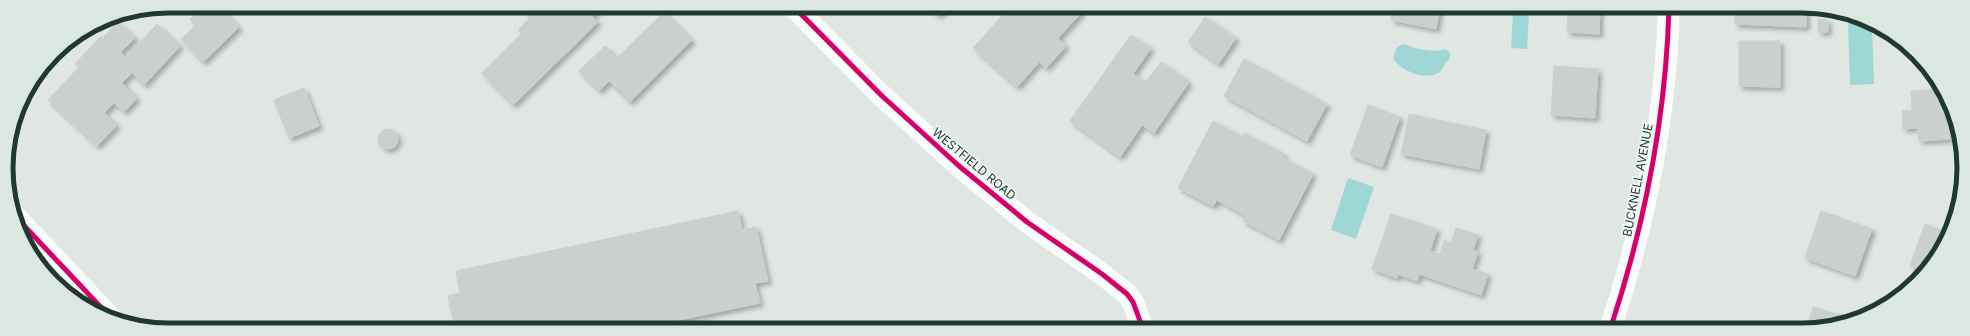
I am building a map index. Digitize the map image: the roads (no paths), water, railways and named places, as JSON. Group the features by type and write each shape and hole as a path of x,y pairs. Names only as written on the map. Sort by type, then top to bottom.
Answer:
{"street":[{"name":"WESTFIELD ROAD","path":"801,13 881,95 959,166 1027,222 1102,274 1127,294 1133,302 1142,323"},
{"name":"BUCKNELL AVENUE","path":"1612,323 1634,252 1652,174 1663,94 1669,13"},
{"path":"25,226 102,308"}],"water":[{"path":"1513,13 1529,13 1527,49 1511,48"},
{"path":"1848,23 1857,23 1872,30 1874,84 1850,85"},
{"path":"1403,44 1424,50 1435,51 1446,49 1450,53 1449,58 1440,72 1434,75 1428,76 1415,74 1403,68 1394,60 1396,50"},
{"path":"1348,178 1374,187 1356,239 1331,230"}]}
